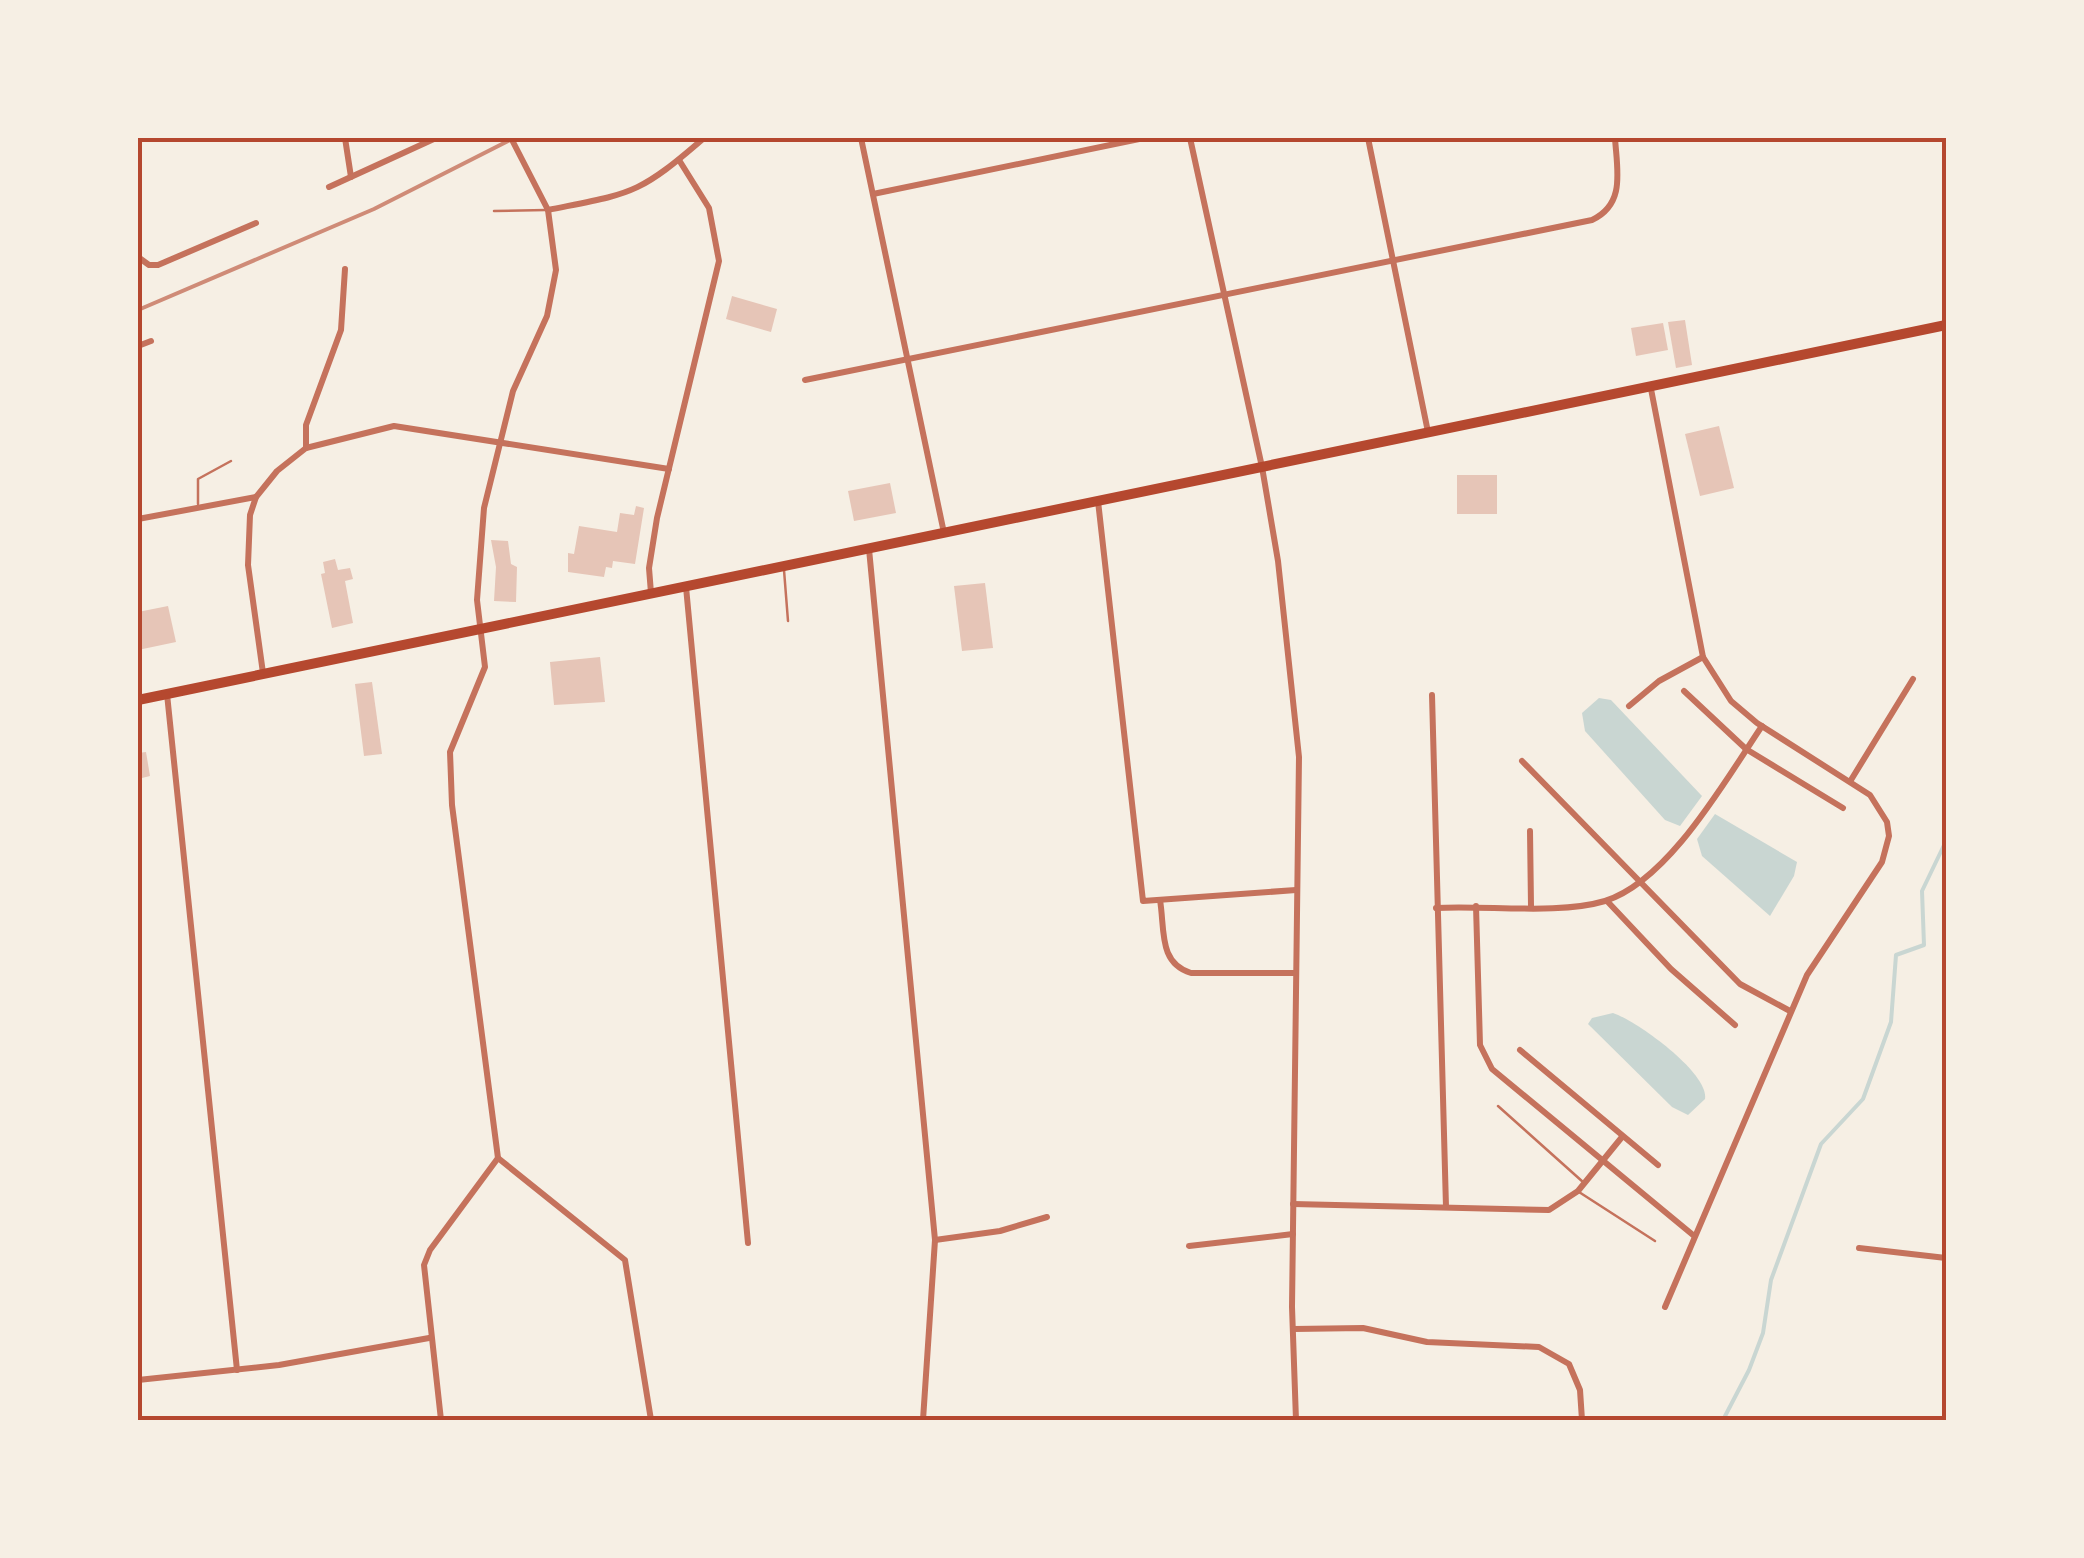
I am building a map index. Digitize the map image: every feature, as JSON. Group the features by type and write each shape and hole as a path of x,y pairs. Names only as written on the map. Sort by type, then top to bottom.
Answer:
{"main road":[{"path":"138,700 1946,325"}],"street":[{"path":"346,138 351,176"},
{"path":"329,188 436,138"},
{"path":"441,1420 429,1338 424,1264 498,1158 449,765 457,730 483,677 479,545 484,508 513,391 548,316 555,282 555,244 548,210 511,138"},
{"path":"548,210 624,196 646,186 704,138"},
{"path":"861,138 944,533"},
{"path":"874,194 1144,138"},
{"path":"1190,138 1262,467 1278,561 1300,757 1292,1234 1296,1420"},
{"path":"1368,138 1428,434"},
{"path":"805,380 1506,238 1604,214 1618,190 1615,138"},
{"path":"651,594 650,568 669,469 719,261 710,208 678,160"},
{"path":"138,257 149,266 158,265 256,223"},
{"path":"306,448 306,425 341,330 345,269"},
{"path":"138,346 151,341"},
{"path":"1652,388 1703,658 1731,701 1762,726 1851,780 1876,802 1887,822 1888,844 1863,893 1816,958 1790,1011 1692,1236 1665,1308"},
{"path":"263,674 247,552 256,497 290,458 306,448 394,426 669,469"},
{"path":"138,520 256,497"},
{"path":"1098,501 1142,902 1296,890"},
{"path":"868,549 935,1240 923,1420"},
{"path":"686,587 748,1242"},
{"path":"1628,706 1658,681 1703,658"},
{"path":"1851,780 1913,678"},
{"path":"1684,691 1746,749 1843,808"},
{"path":"167,694 237,1370"},
{"path":"1432,695 1446,1207"},
{"path":"1436,908 1607,901 1636,882 1682,838 1762,726"},
{"path":"1522,761 1636,882 1740,984 1790,1011"},
{"path":"1530,831 1531,906"},
{"path":"1160,900 1166,951 1176,967 1191,973 1294,974"},
{"path":"1607,901 1671,969 1735,1025"},
{"path":"1476,906 1480,1045 1485,1059 1512,1088 1692,1236"},
{"path":"1520,1050 1658,1165"},
{"path":"1293,1204 1540,1212 1560,1206 1578,1191 1622,1136"},
{"path":"498,1158 625,1260 651,1420"},
{"path":"935,1240 1000,1231 1046,1216"},
{"path":"1189,1246 1292,1234"},
{"path":"1859,1248 1946,1258"},
{"path":"1294,1329 1363,1328 1427,1342 1539,1347 1569,1364 1580,1390 1582,1420"},
{"path":"138,1380 237,1370 429,1338"}],"lane":[{"path":"494,212 548,210"},
{"path":"198,506 198,479 231,461"},
{"path":"784,568 788,621"},
{"path":"1498,1106 1584,1184"},
{"path":"1578,1191 1655,1241"}],"shaded area":[{"path":"1599,698 1611,700 1702,796 1680,826 1665,820 1585,731 1582,713"},
{"path":"1715,814 1797,862 1794,876 1770,916 1702,856 1697,839"},
{"path":"1613,1013 1654,1037 1696,1076 1705,1099 1688,1115 1672,1107 1588,1024 1592,1018"}],"building":[{"path":"732,296 777,309 771,332 726,319"},
{"path":"1685,320 1692,365 1676,368 1668,322"},
{"path":"1663,323 1668,350 1636,356 1631,328"},
{"path":"1719,426 1734,488 1700,496 1685,434"},
{"path":"1457,475 1497,475 1497,514 1457,514"},
{"path":"890,483 896,513 854,521 848,491"},
{"path":"636,506 644,508 635,564 613,561 612,568 606,567 604,577 568,572 568,553 574,554 579,526 617,532 620,513 634,515"},
{"path":"491,540 508,541 511,564 517,567 516,602 494,601 496,567"},
{"path":"335,559 338,570 350,568 353,579 345,581 353,623 332,628 321,574 325,573 323,562"},
{"path":"985,583 993,648 962,651 954,586"},
{"path":"168,606 176,642 138,650 138,612"},
{"path":"600,657 605,702 554,705 550,662"},
{"path":"372,682 382,754 364,756 355,684"},
{"path":"146,752 150,776 138,779 138,753"}],"waterway":[{"path":"1723,1420 1763,1333 1771,1280 1821,1144 1863,1099 1891,1022 1896,955 1924,945 1922,891 1946,841"}],"railway":[{"path":"138,310 374,209 514,138"}]}
